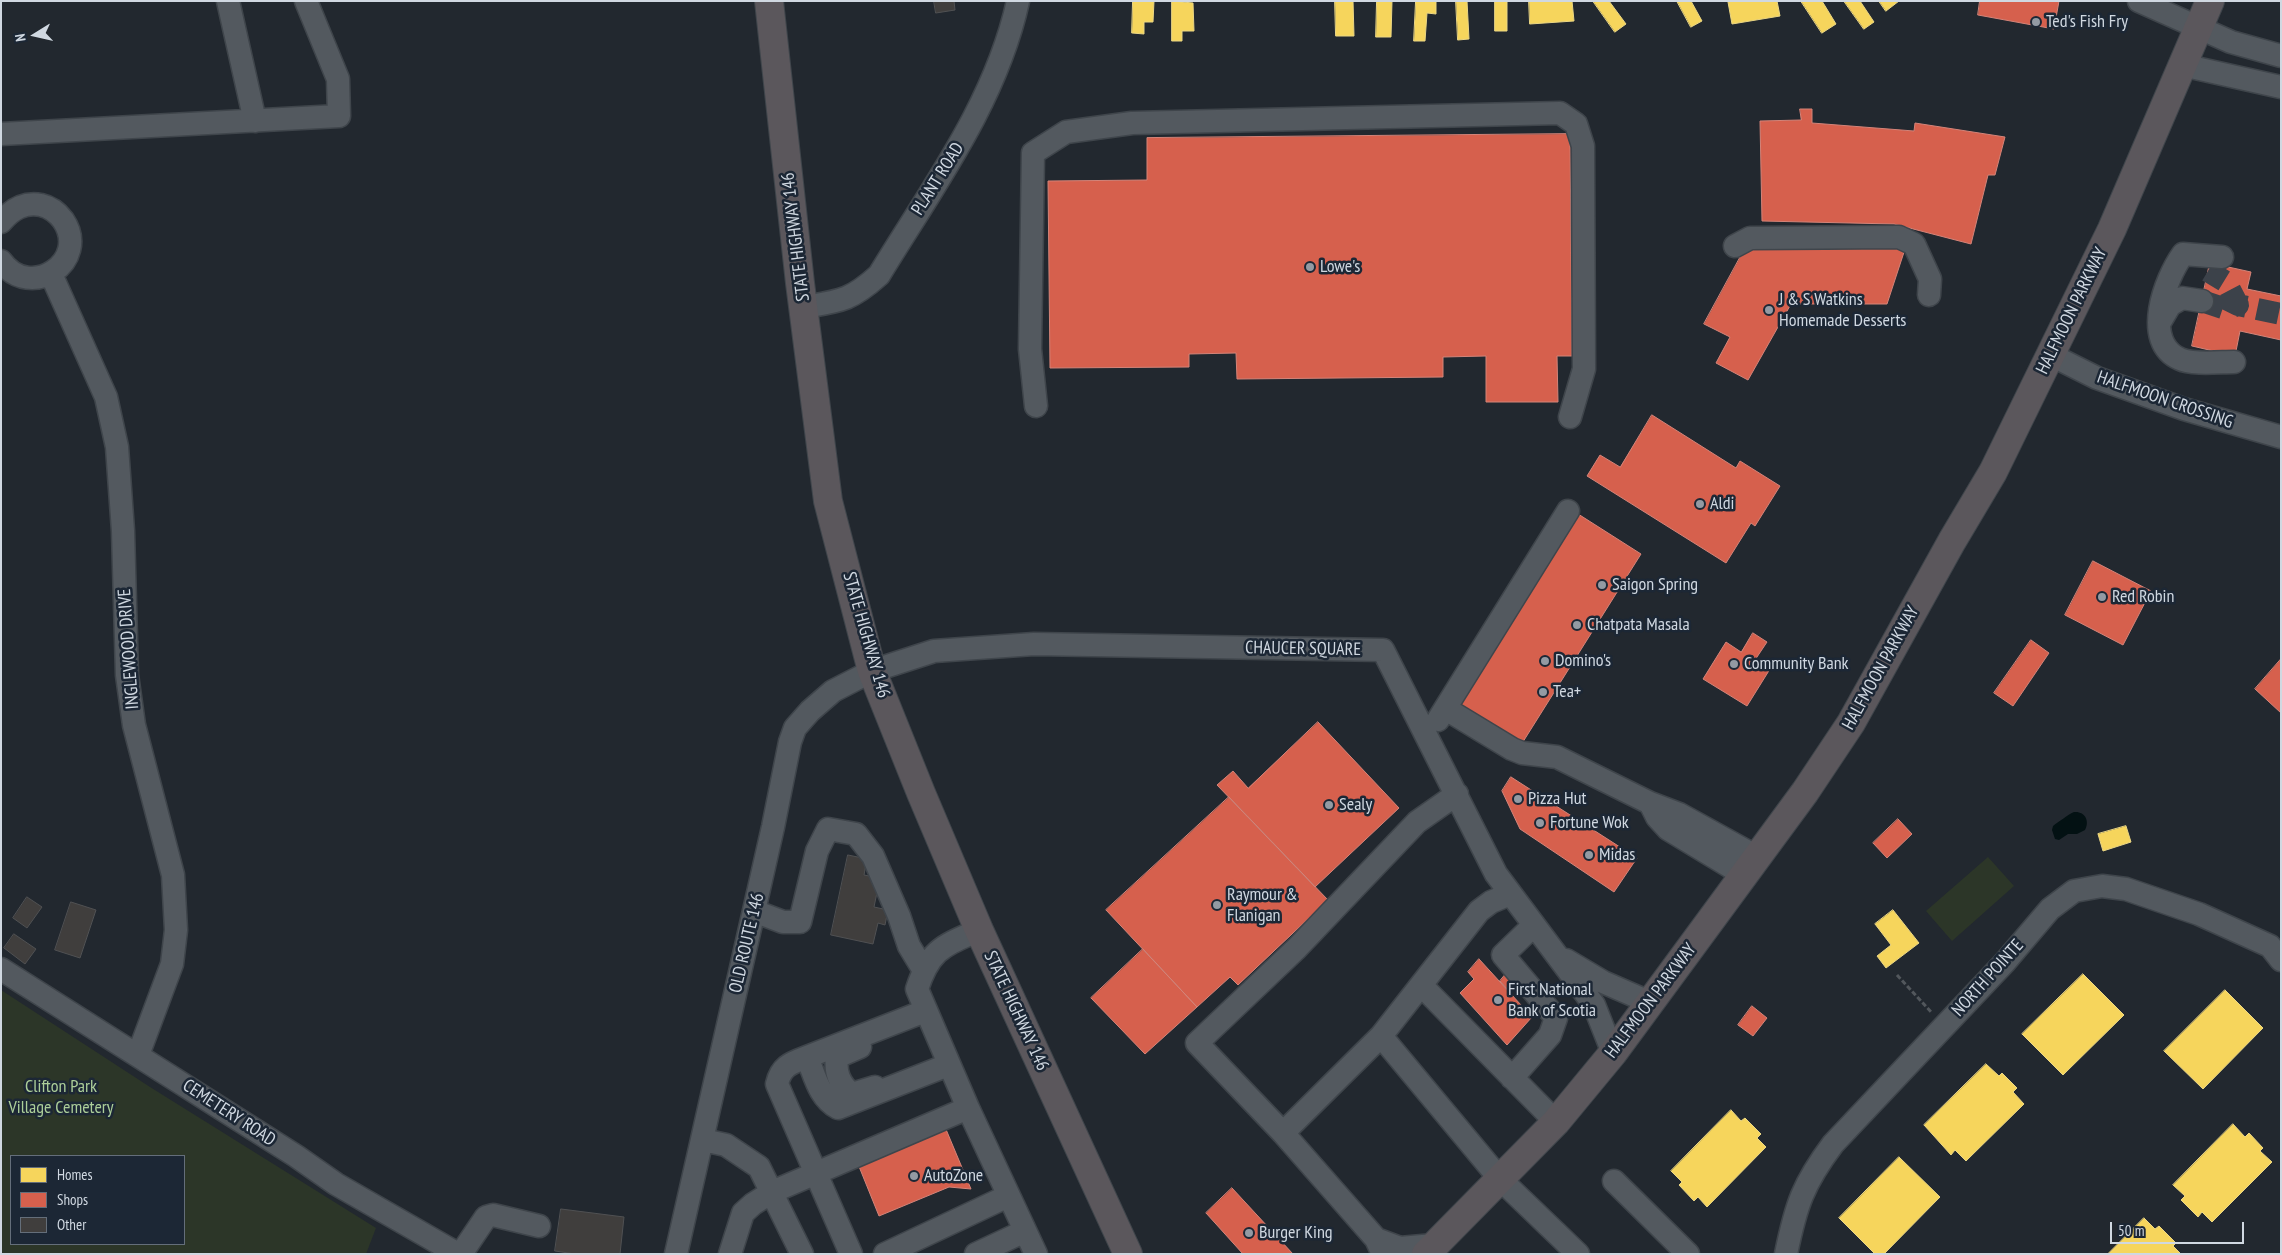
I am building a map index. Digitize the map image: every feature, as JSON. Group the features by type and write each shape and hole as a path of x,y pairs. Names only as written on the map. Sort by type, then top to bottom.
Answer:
{"main road":[{"name":"STATE HIGHWAY 146","path":"769,1 828,501 872,671 979,930 1128,1254"},
{"name":"HALFMOON PARKWAY","path":"1430,1250 1556,1122 1613,1054 1649,1002 1804,792 1850,723 1993,472 2112,229 2210,1"}],"street":[{"path":"228,1 255,121"},
{"path":"1,134 20,135 339,116 338,79 306,1"},
{"name":"PLANT ROAD","path":"804,307 842,300 861,292 879,275 964,138 996,74 1011,32 1018,1"},
{"path":"2138,1 2231,42 2281,56"},
{"path":"2182,65 2281,87"},
{"path":"1036,406 1030,349 1033,153 1066,132 1132,123 1560,113 1576,124 1582,146 1584,368 1570,418"},
{"path":"1,222 9,213 20,206 34,204 48,207 59,214 67,226 70,239 68,253 62,265 51,274 38,278 25,278 12,272 1,261"},
{"path":"1735,246 1750,238 1899,237 1914,244 1930,279 1929,295"},
{"path":"2209,279 2183,254 2174,266 2164,295 2158,325 2163,342 2170,353 2182,360 2234,362"},
{"path":"2158,325 2168,291 2179,273 2185,269 2209,279"},
{"name":"INGLEWOOD DRIVE","path":"51,274 106,397 117,446 123,531 127,675 134,726 173,875 176,930 172,964 138,1055"},
{"path":"2158,325 2170,305 2209,279"},
{"name":"HALFMOON CROSSING","path":"2051,355 2106,381 2184,409 2281,437"},
{"path":"1427,736 1446,709 1568,510"},
{"name":"CHAUCER SQUARE","path":"872,671 934,651 1034,644 1383,650 1496,874 1594,1005 1613,1054"},
{"name":"OLD ROUTE 146","path":"676,1254 754,911 790,742 795,728 810,710 833,691 872,671"},
{"path":"1446,709 1512,749 1522,753 1557,757 1650,804 1679,814 1751,866"},
{"path":"1430,1250 1379,1246 1283,1133 1197,1043 1297,948 1417,822 1457,794"},
{"path":"754,911 784,922 800,922 817,851 828,829 856,834 873,856 899,916 909,946 923,969"},
{"name":"NORTH POINTE","path":"1786,1254 1801,1195 1814,1170 1833,1144 2005,962 2050,909 2074,891 2102,886 2135,892 2199,914 2270,946 2281,960"},
{"path":"1283,1133 1381,1036 1479,911 1491,902 1510,894"},
{"path":"1512,1078 1550,1035 1556,1018 1503,955 1534,926"},
{"path":"979,930 942,946 923,969 917,989 919,1013 942,1068 968,1108 1036,1254"},
{"name":"CHAUCER SQUARE","path":"1559,956 1603,982 1649,1002"},
{"name":"CEMETERY ROAD","path":"1,969 296,1156 336,1184 460,1254"},
{"path":"1421,985 1556,1122"},
{"path":"919,1013 905,1028 838,1057 836,1067 839,1079 852,1094 924,1067 942,1068"},
{"path":"851,1254 778,1084 782,1069 788,1064 919,1013"},
{"path":"1381,1036 1500,1179 1578,1254"},
{"path":"807,1057 823,1096 829,1104 838,1108 942,1068"},
{"path":"730,1254 743,1213 772,1192 968,1108"},
{"path":"702,1140 726,1146 758,1167 802,1254"},
{"path":"1614,1182 1688,1254"},
{"path":"885,1254 1008,1196"},
{"path":"460,1254 486,1217 493,1215 539,1226"},
{"path":"976,1254 1025,1231"}],"path":[{"path":"1897,975 1944,1026"}],"green space":[{"path":"1988,857 2014,886 1952,941 1926,911"},
{"name":"Clifton Park Village Cemetery","path":"1,990 150,1087 376,1228 366,1254 1,1254"}],"shaded area":[{"path":"2074,812 2081,813 2086,817 2085,830 2077,834 2068,834 2059,840 2055,839 2052,830 2053,826"}],"building: Homes":[{"path":"1133,1 1154,1 1153,22 1144,22 1144,34 1132,33"},
{"path":"1172,1 1193,3 1194,31 1182,31 1182,41 1172,41"},
{"path":"1335,1 1353,1 1354,36 1336,36"},
{"path":"1377,1 1392,1 1391,37 1376,37"},
{"path":"1416,1 1436,1 1436,14 1427,13 1425,41 1414,41"},
{"path":"1456,1 1467,1 1469,39 1458,40"},
{"path":"1495,1 1507,1 1507,31 1495,31"},
{"path":"1529,1 1572,1 1574,21 1530,24"},
{"path":"1593,1 1609,1 1626,24 1615,32"},
{"path":"1677,1 1691,1 1702,21 1691,27"},
{"path":"1777,1 1780,16 1732,24 1728,2"},
{"path":"1801,1 1822,1 1836,24 1822,33"},
{"path":"1844,1 1860,1 1874,22 1864,29"},
{"path":"1879,1 1899,1 1886,11"},
{"path":"2126,826 2131,842 2103,851 2098,834"},
{"path":"1893,910 1919,943 1886,968 1877,956 1891,945 1875,924"},
{"path":"2083,974 2124,1015 2063,1075 2022,1034"},
{"path":"2225,990 2263,1028 2203,1089 2164,1051"},
{"path":"1986,1064 1999,1076 2002,1073 2017,1088 2013,1092 2024,1104 1966,1161 1955,1150 1951,1155 1924,1125"},
{"path":"1731,1110 1741,1121 1745,1118 1761,1134 1757,1138 1766,1147 1707,1207 1698,1197 1694,1201 1679,1185 1682,1182 1671,1171"},
{"path":"2233,1124 2245,1137 2249,1133 2263,1148 2260,1151 2272,1162 2212,1222 2202,1212 2198,1217 2181,1200 2185,1196 2173,1185"},
{"path":"1899,1157 1940,1197 1884,1254 1875,1254 1839,1218"},
{"path":"2144,1218 2155,1229 2159,1226 2176,1243 2173,1246 2181,1254 2108,1254"}],"building: Shops":[{"name":"Ted's Fish Fry","path":"1980,1 2059,1 2054,29 1978,15"},
{"path":"1800,109 1812,109 1812,123 1914,131 1915,123 2005,137 1995,175 1988,175 1971,244 1894,224 1762,221 1760,121 1801,120"},
{"name":"Lowe's","path":"1570,134 1572,356 1557,356 1558,402 1486,402 1486,356 1443,357 1443,377 1237,379 1236,353 1189,354 1189,367 1050,368 1048,181 1147,180 1147,138"},
{"path":"1748,243 1907,243 1887,304 1791,304 1748,380 1716,363 1730,337 1704,324"},
{"path":"2210,263 2251,272 2247,289 2281,296 2281,340 2240,331 2235,356 2192,346"},
{"name":"Aldi","path":"1652,415 1736,468 1740,461 1780,486 1755,526 1751,523 1726,563 1587,476 1600,455 1620,467"},
{"path":"1575,512 1641,554 1521,745 1453,702"},
{"path":"2093,561 2151,591 2123,645 2065,615"},
{"path":"1753,633 1767,642 1755,660 1770,669 1747,706 1703,679 1726,642 1741,652"},
{"path":"2031,640 2049,653 2013,706 1994,693"},
{"path":"2281,659 2281,713 2255,689"},
{"path":"1318,722 1399,808 1315,887 1217,785 1233,771 1248,788"},
{"path":"1511,777 1637,858 1614,892 1520,829 1502,791"},
{"name":"Raymour & Flanigan","path":"1229,797 1328,900 1238,985 1230,977 1197,1007 1106,910"},
{"path":"1898,819 1912,834 1887,858 1873,843"},
{"path":"1143,949 1197,1007 1145,1054 1091,998"},
{"path":"1479,959 1532,1017 1507,1045 1460,993 1474,979 1468,972"},
{"path":"1516,962 1524,972 1508,990 1500,981"},
{"path":"1752,1006 1767,1018 1753,1036 1738,1025"},
{"name":"AutoZone","path":"945,1127 971,1189 949,1187 879,1216 858,1164"},
{"name":"Burger King","path":"1232,1188 1293,1254 1243,1254 1206,1213"}],"building: Other":[{"path":"934,1 954,1 955,10 936,13"},
{"path":"848,855 867,859 864,875 880,878 874,907 888,910 885,925 878,923 873,944 831,935"},
{"path":"27,897 42,907 27,928 13,918"},
{"path":"71,902 96,910 80,958 55,950"},
{"path":"14,934 36,949 25,964 4,948"},
{"path":"561,1209 624,1217 620,1254 575,1254 555,1251"}],"tunnel":[{"path":"2202,301 2226,309 2238,305 2226,282 2208,271"},
{"path":"2226,299 2238,305 2281,314"}],"place":[{"name":"Ted's Fish Fry","path":"2036,22"},
{"name":"Lowe's","path":"1310,267"},
{"name":"J & S Watkins Homemade Desserts","path":"1769,310"},
{"name":"Aldi","path":"1700,504"},
{"name":"Saigon Spring","path":"1602,585"},
{"name":"Red Robin","path":"2102,597"},
{"name":"Chatpata Masala","path":"1577,625"},
{"name":"Domino's","path":"1545,661"},
{"name":"Community Bank","path":"1734,664"},
{"name":"Tea+","path":"1543,692"},
{"name":"Pizza Hut","path":"1518,799"},
{"name":"Sealy","path":"1329,805"},
{"name":"Fortune Wok","path":"1540,823"},
{"name":"Midas","path":"1589,855"},
{"name":"Raymour & Flanigan","path":"1217,905"},
{"name":"First National Bank of Scotia","path":"1498,1000"},
{"name":"AutoZone","path":"914,1176"},
{"name":"Burger King","path":"1249,1233"}]}
